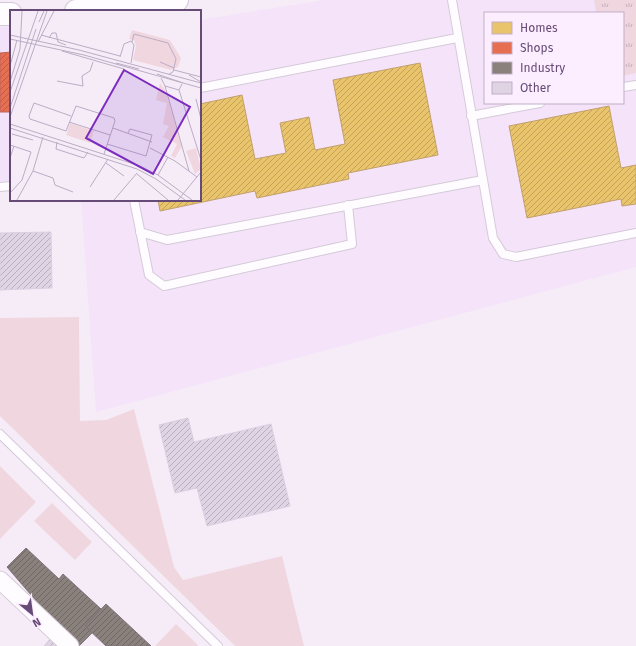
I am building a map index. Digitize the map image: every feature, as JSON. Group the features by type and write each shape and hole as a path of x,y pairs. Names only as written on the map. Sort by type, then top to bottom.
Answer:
{"street":[{"path":"102,10 128,9 177,0"},
{"path":"0,580 70,646"}],"lane":[{"path":"452,0 457,38 493,238 503,254 516,256 636,233"},
{"path":"201,88 457,38"},
{"path":"624,87 636,85"},
{"path":"472,116 535,104"},
{"path":"140,232 168,240 483,180"},
{"path":"0,187 10,186"},
{"path":"134,201 149,275 164,286 352,244 348,205"},
{"path":"0,434 218,646"}],"shaded area":[{"path":"324,0 636,0 636,267 96,412 81,201 201,201 201,20"},
{"path":"10,26 10,181 0,182 0,27"}],"green space":[{"path":"594,0 636,0 636,73 624,76 624,12 596,12"},
{"path":"79,317 80,421 106,420 134,409 174,567 183,580 282,556 304,646 235,646 0,416 0,318"},
{"path":"0,466 36,502 0,539"},
{"path":"52,503 92,542 75,560 34,521"},
{"path":"176,624 198,645 155,646"}],"building: Homes":[{"path":"420,63 438,155 348,173 349,179 257,198 255,191 160,211 158,201 201,201 201,104 242,95 255,159 286,153 280,123 309,117 315,150 345,144 333,80"},
{"path":"609,106 621,168 636,165 636,204 622,206 621,199 527,218 509,126"}],"building: Shops":[{"path":"10,52 10,112 0,112 0,53"}],"building: Industry":[{"path":"26,548 59,579 63,574 101,609 85,626 92,633 79,646 75,646 7,567"},
{"path":"106,604 151,646 106,646 85,626"}],"building: Other":[{"path":"51,232 52,288 0,290 0,233"},
{"path":"188,418 194,442 271,424 290,506 207,526 197,488 175,493 159,425"},
{"path":"53,636 63,646 44,646"}]}
